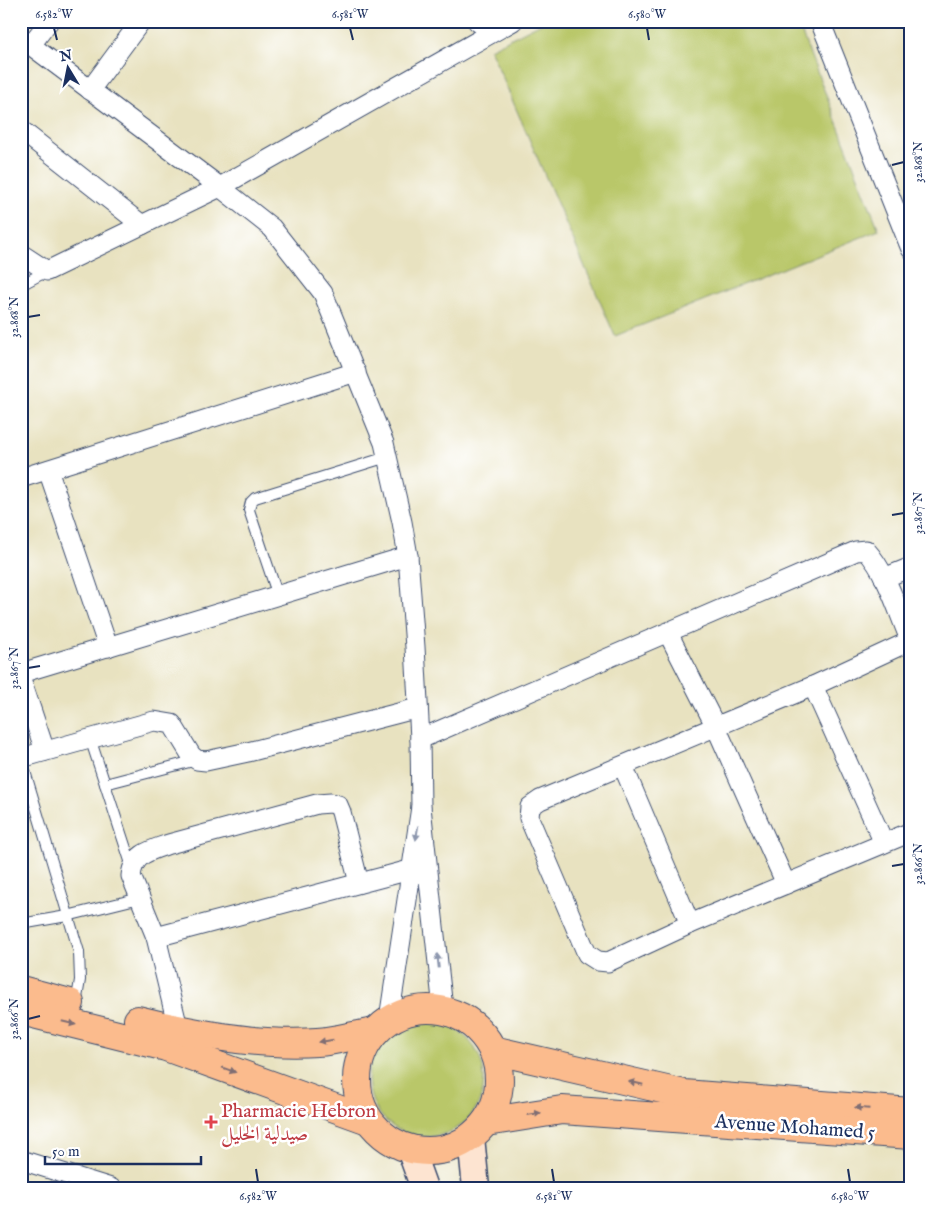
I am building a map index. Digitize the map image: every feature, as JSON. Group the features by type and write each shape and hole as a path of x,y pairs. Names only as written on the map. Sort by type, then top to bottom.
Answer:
{"main road":[{"path":"21,990 75,1005 181,1042 368,1120"},
{"path":"21,1011 166,1047 181,1042 319,1042 381,1026 415,1009 443,1009 463,1017 481,1031 493,1050 499,1068 500,1086 495,1105 479,1129 476,1188"},
{"path":"381,1026 363,1048 357,1066 356,1085 359,1103 368,1120 386,1139 410,1149 431,1152 452,1147 479,1129 562,1110 681,1105"},
{"path":"493,1050 681,1105"},
{"name":"Avenue Mohamed 5","path":"681,1105 911,1112"},
{"name":"Avenue Mohamed 5","path":"681,1105 911,1135"},
{"path":"410,1149 424,1188"}],"street":[{"path":"49,21 26,42 272,228 323,293 356,372 384,443 408,556 420,739 420,867 443,1009"},
{"path":"90,90 141,21"},
{"path":"21,254 47,272 220,187 484,27 513,21"},
{"path":"820,21 911,249"},
{"path":"21,130 142,225"},
{"path":"21,478 356,372"},
{"path":"48,470 108,646"},
{"path":"420,739 856,551 866,550 884,578 911,641 813,686 540,800 530,807 529,818 587,954 598,961 608,962 690,924 911,832"},
{"path":"21,672 408,556"},
{"path":"884,578 911,567"},
{"path":"668,633 716,727 786,884"},
{"path":"21,679 46,751"},
{"path":"813,686 884,843"},
{"path":"21,758 154,721 163,721 172,724 191,755 197,760 206,761 418,708"},
{"path":"623,766 690,924"},
{"path":"181,1042 156,937 131,876 132,867 138,858 148,851 169,844 317,804 331,804 338,805 341,812 359,883"},
{"path":"156,937 420,867"},
{"path":"381,1026 420,867"},
{"path":"21,1160 111,1188"}],"lane":[{"path":"21,285 47,272"},
{"path":"278,596 249,510 251,502 255,498 387,457"},
{"path":"90,738 132,867"},
{"path":"21,758 79,952 80,980 75,1005"},
{"path":"105,784 197,760"},
{"path":"21,924 67,916 140,898"}],"green space":[{"path":"545,21 797,21 879,230 615,336 490,49"},
{"path":"426,1021 448,1026 467,1038 479,1057 484,1079 479,1101 467,1120 448,1132 426,1137 404,1132 385,1120 373,1101 368,1079 373,1057 385,1038 404,1026"}],"place":[{"name":"Pharmacie Hebron صيدلية الخليل","path":"211,1122"}]}
